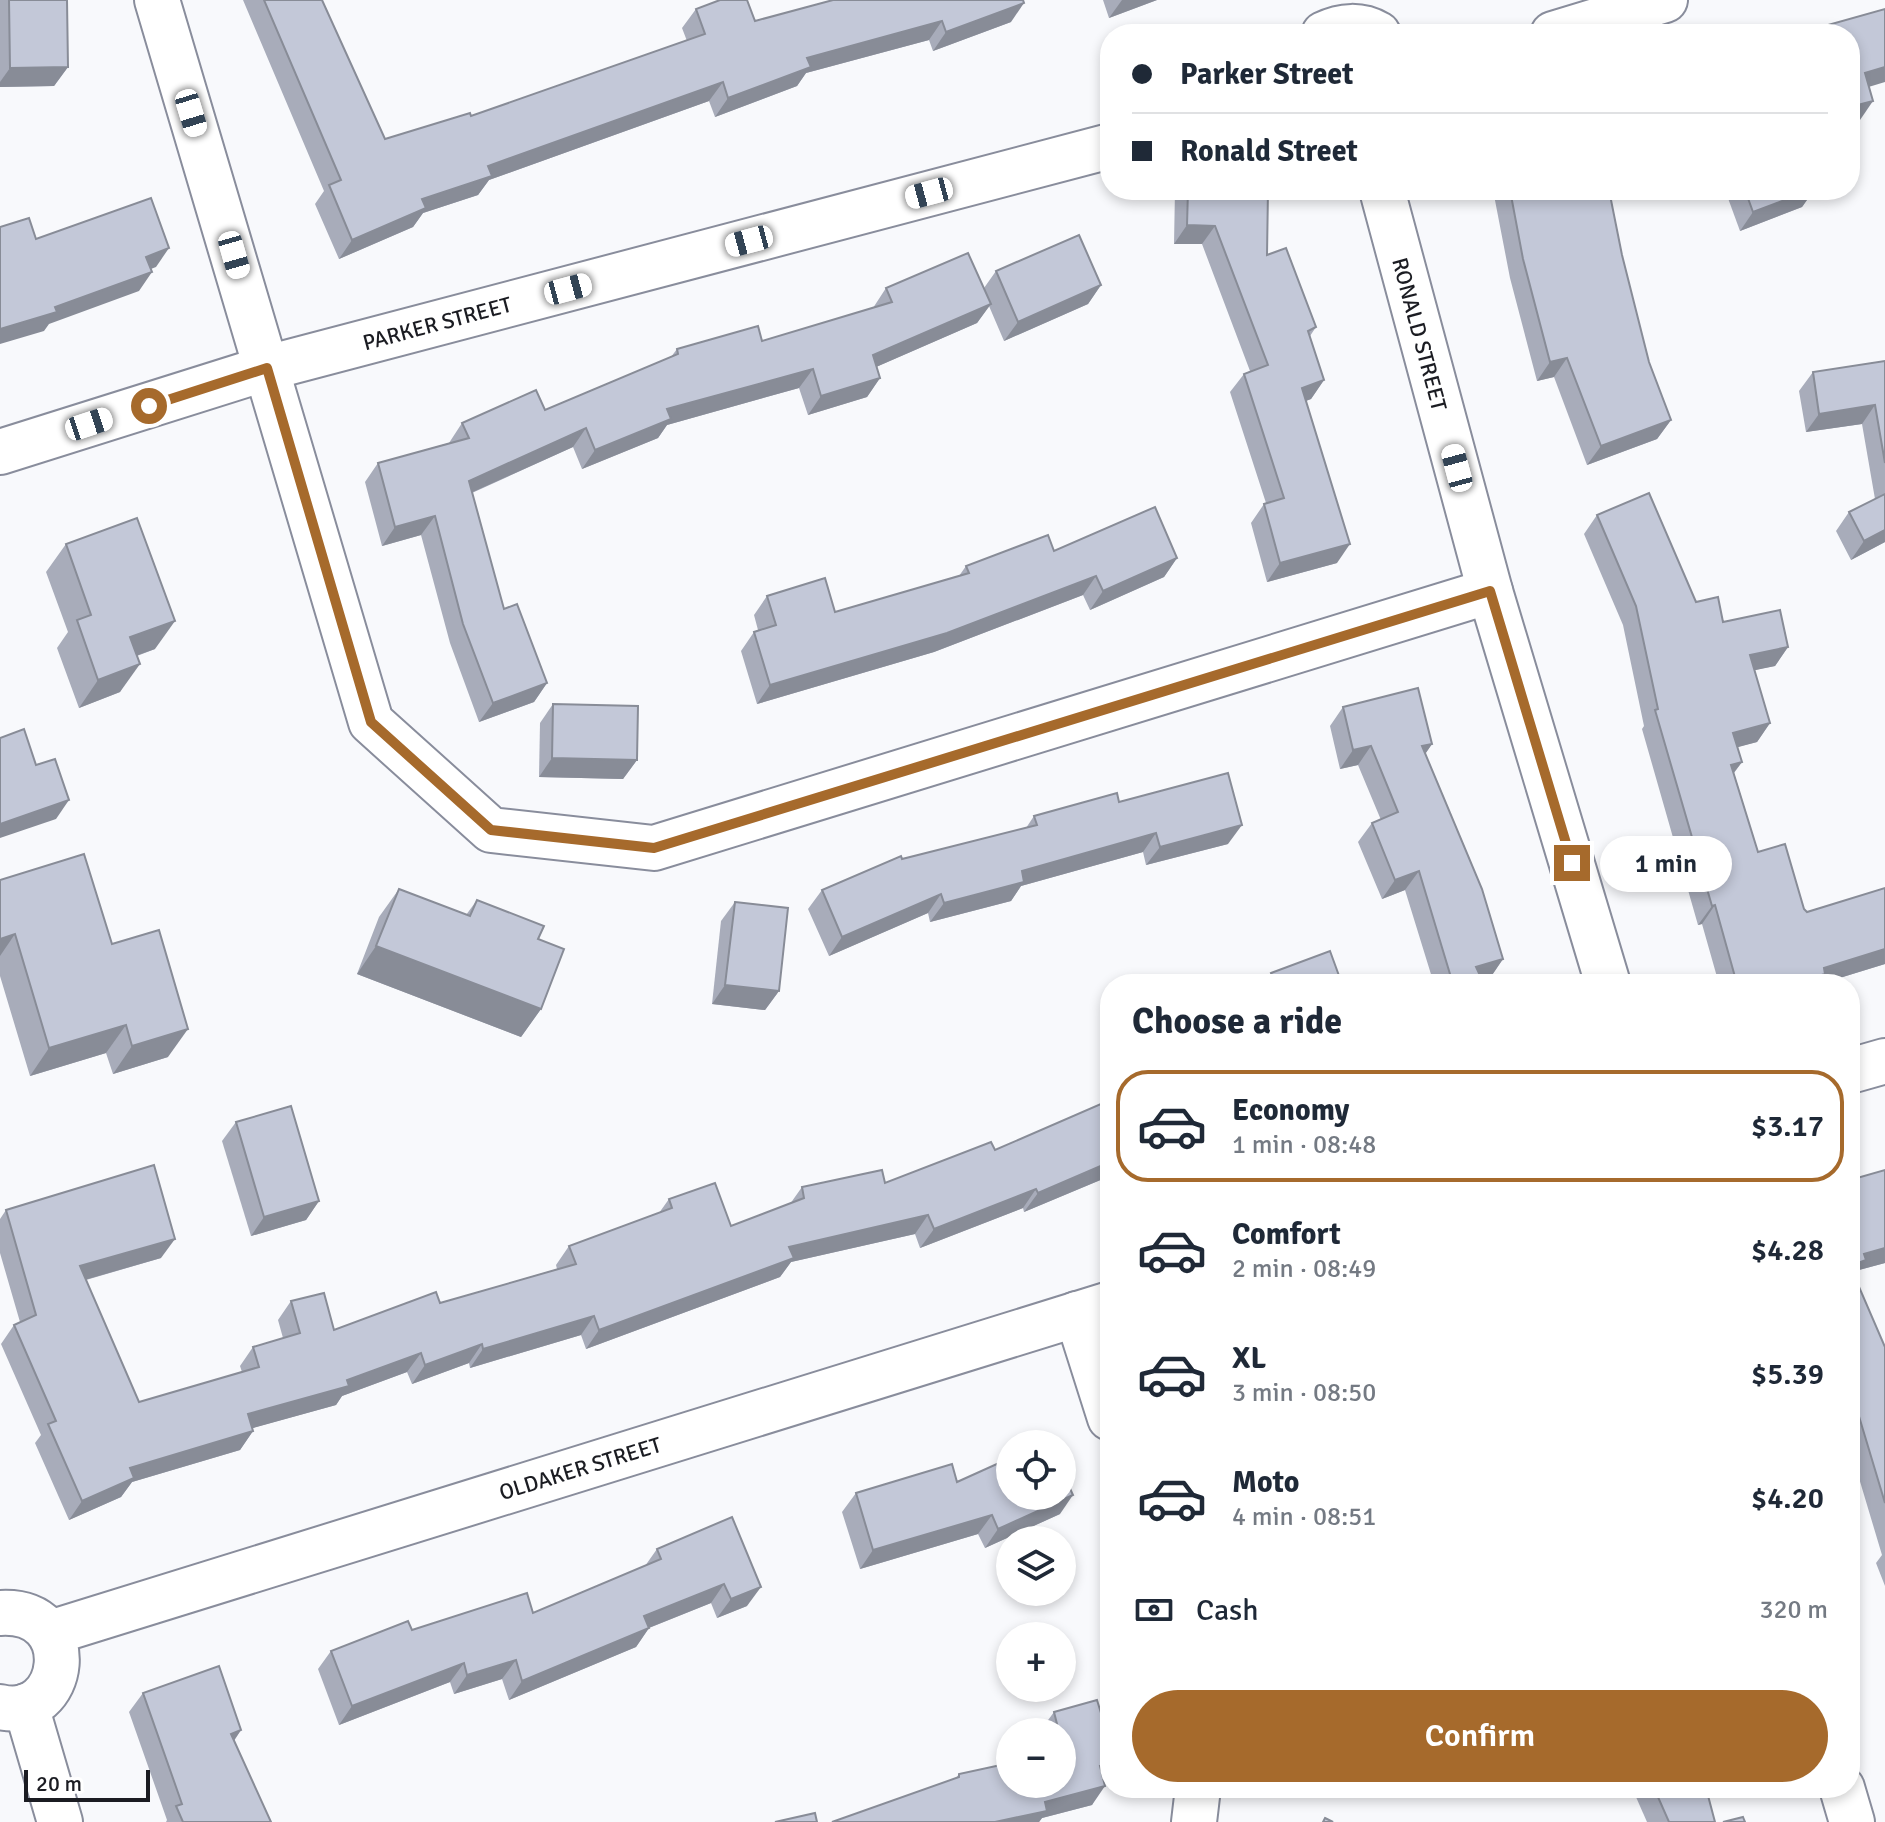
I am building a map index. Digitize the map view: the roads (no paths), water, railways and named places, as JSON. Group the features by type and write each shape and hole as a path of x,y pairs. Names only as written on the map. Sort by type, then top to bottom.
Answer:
{"street":[{"path":"157,0 371,722 491,830 654,848 1490,591"},
{"path":"1586,24 1665,0"},
{"name":"PARKER STREET","path":"0,452 267,368 1100,149"},
{"name":"RONALD STREET","path":"1385,200 1490,591 1605,974"},
{"path":"1860,1068 1885,1061"},
{"path":"1094,1309 1100,1350"},
{"name":"OLDAKER STREET","path":"50,1633 1094,1309"},
{"path":"1,1610 33,1618 50,1633 58,1657 57,1672 50,1687 38,1699 13,1706 60,1822"},
{"path":"1194,1822 1197,1798"},
{"path":"1845,1798 1852,1822"}]}
